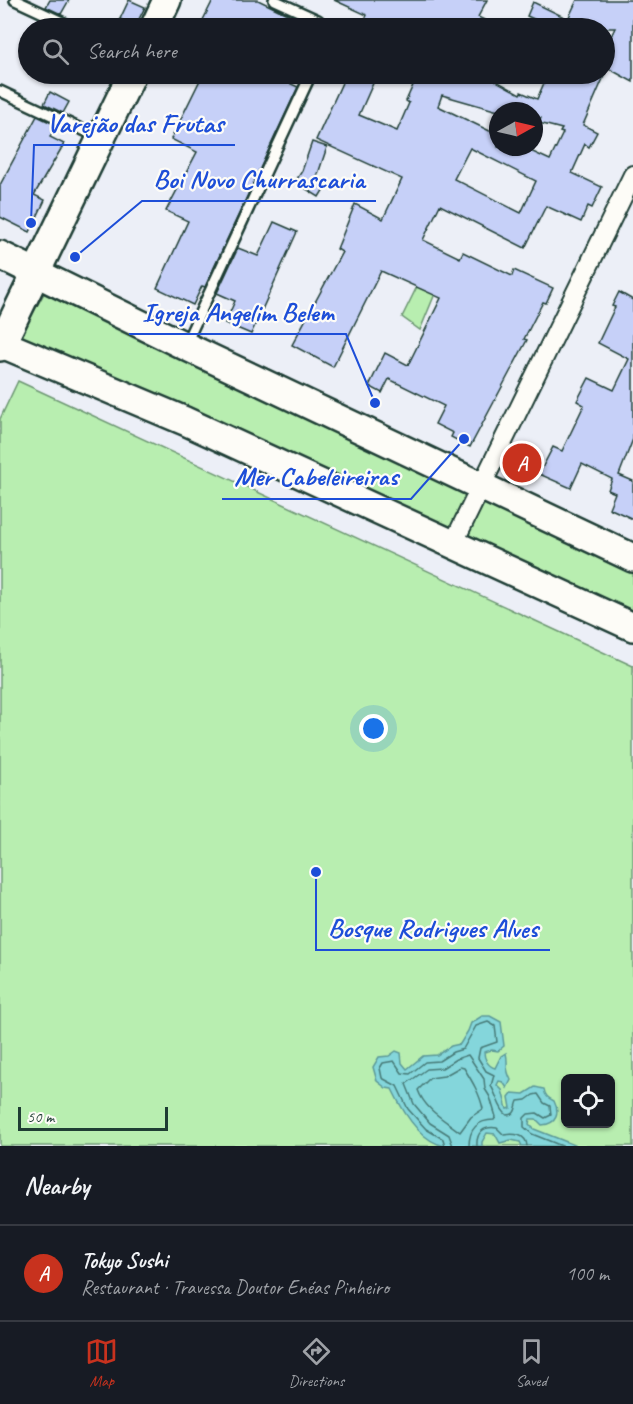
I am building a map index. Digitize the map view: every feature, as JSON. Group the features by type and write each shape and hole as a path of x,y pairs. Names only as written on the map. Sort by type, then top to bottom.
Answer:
{"street":[{"path":"158,18 167,0"},
{"path":"127,84 1,345 184,421 633,627"},
{"path":"453,544 633,175"},
{"path":"0,255 185,346 483,485 633,558"}],"lane":[{"path":"15,0 54,18"},
{"path":"274,0 314,18"},
{"path":"185,346 306,84"},
{"path":"0,91 101,138"}],"green space":[{"path":"436,248 451,255 420,330 402,317"},
{"path":"46,290 633,565 633,614 18,340"},
{"path":"18,381 633,666 633,1146 0,1146 0,419"}],"water":[{"path":"482,1016 490,1016 501,1022 504,1046 498,1051 484,1052 487,1062 495,1068 501,1056 506,1053 511,1080 507,1088 503,1082 499,1081 497,1085 502,1090 507,1109 511,1108 509,1097 512,1093 524,1094 535,1087 544,1089 547,1096 554,1101 557,1110 556,1117 551,1123 542,1125 536,1119 530,1119 529,1124 534,1129 577,1146 522,1146 520,1142 511,1140 500,1143 495,1134 487,1133 482,1146 445,1146 420,1132 392,1089 386,1088 377,1081 373,1067 379,1057 389,1056 396,1051 401,1053 402,1063 407,1069 423,1056 437,1055 451,1046 460,1044 471,1023"}],"building":[{"path":"50,0 69,0 61,14 46,7"},
{"path":"129,0 145,7 140,18 120,18"},
{"path":"213,0 258,0 295,18 204,18"},
{"path":"334,0 487,0 478,17 480,18 366,18 367,15"},
{"path":"577,0 633,0 633,82 615,72 615,18 568,18"},
{"path":"533,2 566,18 527,16"},
{"path":"198,84 292,84 298,87 205,287 202,286 193,305 157,288 188,221 166,211 197,152 171,139"},
{"path":"341,84 373,84 359,115 397,131 409,103 406,101 414,84 502,84 520,94 521,92 537,99 544,84 601,84 583,125 597,132 589,147 585,144 572,173 602,187 592,208 588,206 581,222 546,206 525,248 440,205 423,240 460,258 463,252 512,276 514,270 553,288 546,303 543,302 524,339 527,340 470,447 451,437 453,433 435,424 444,406 389,379 382,393 369,386 385,353 408,365 441,298 381,271 333,367 292,345 342,252 337,249 355,204 383,219 402,179 316,140","holes":["470,148 536,181 521,213 454,179"]},
{"path":"50,92 69,102 63,113 44,104"},
{"path":"37,116 56,125 50,137 64,144 34,195 45,200 30,232 0,217 0,185"},
{"path":"312,142 327,147 317,177 327,184 319,197 295,182 302,171"},
{"path":"274,222 297,232 251,334 225,323 235,301 217,293 238,248 258,256"},
{"path":"619,292 633,300 633,439 619,475 633,481 633,519 609,508 615,493 608,490 612,479 582,464 571,488 539,474 553,447 562,451 584,405 577,401 589,378 614,390 629,359 598,343 615,307 612,306"}],"place":[{"name":"Varejão das Frutas","path":"31,223"},
{"name":"Boi Novo Churrascaria","path":"75,257"},
{"name":"Igreja Angelim Belem","path":"375,403"},
{"name":"Mer Cabeleireiras","path":"464,439"},
{"name":"Tokyo Sushi","path":"522,463"},
{"name":"Bosque Rodrigues Alves","path":"316,872"}]}
